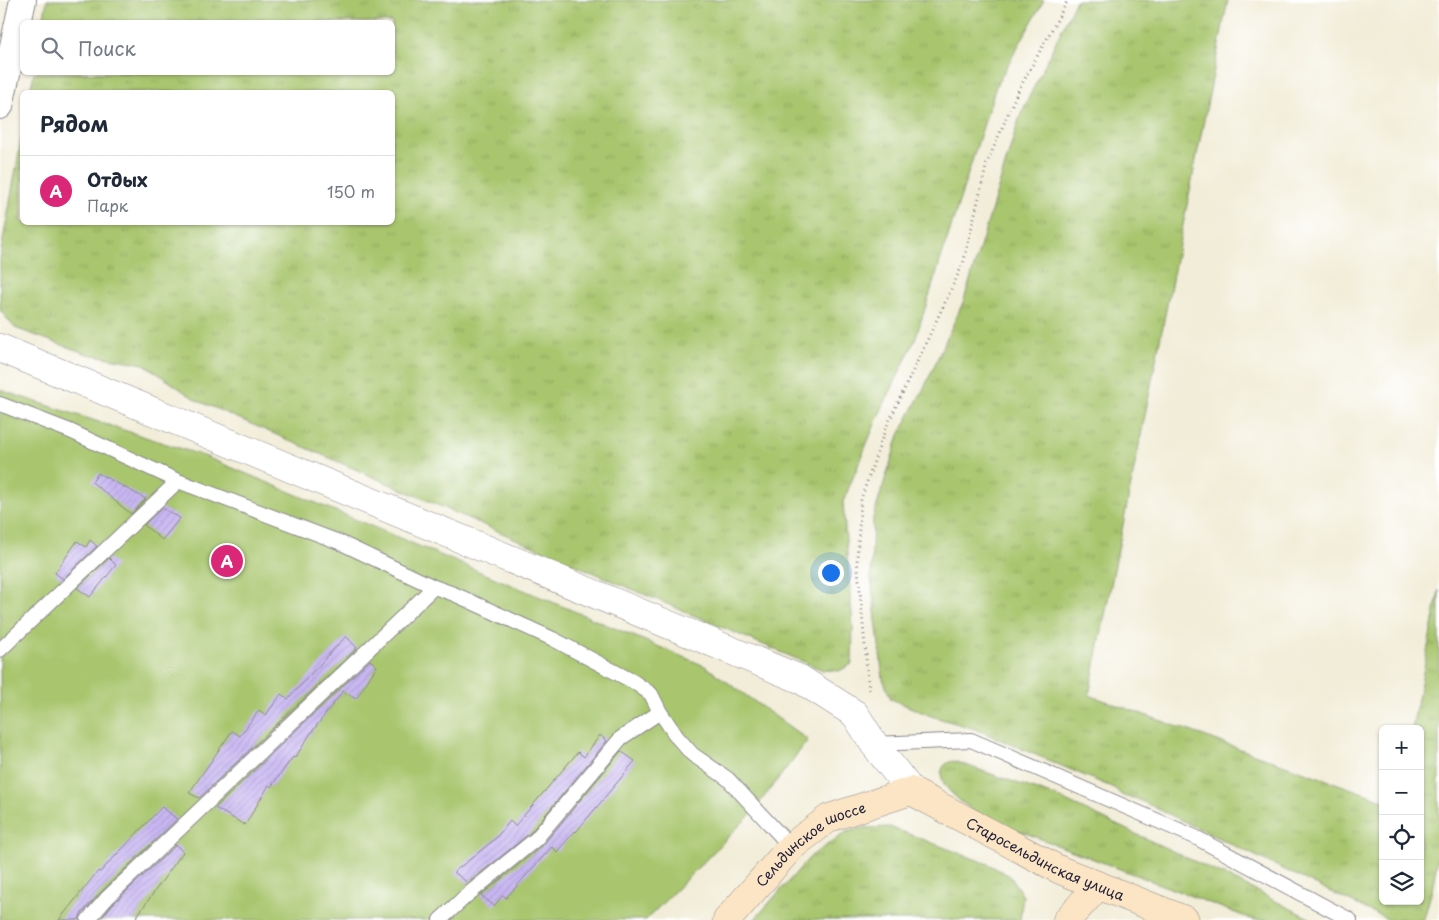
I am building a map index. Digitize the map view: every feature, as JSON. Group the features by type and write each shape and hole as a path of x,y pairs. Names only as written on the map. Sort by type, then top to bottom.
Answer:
{"main road":[{"name":"Сельдинское шоссе","path":"727,920 791,847 829,818 910,791"},
{"name":"Старосельдинская улица","path":"910,791 1060,870 1185,920"},
{"path":"1067,920 1098,886"}],"street":[{"path":"0,106 23,0"},
{"path":"0,348 800,679 855,714 874,744 910,791"}],"lane":[{"path":"0,404 70,431 178,481 339,542 434,587 454,594 553,639 634,682 651,694 676,737 692,754 728,779 791,847"},
{"path":"0,650 178,481"},
{"path":"88,920 107,898 434,587"},
{"path":"440,920 466,896 536,839 621,738 660,712"},
{"path":"874,744 971,740 1195,837 1350,920"}],"path":[{"path":"870,695 858,558 861,499 885,430 962,264 987,163 1017,93 1068,0"}],"green space":[{"path":"47,0 1044,0 996,86 915,340 877,419 843,502 853,627 852,664 839,671 823,670 196,400 144,364 87,354 15,328 0,310 0,257 20,146 20,225 395,225 395,90 30,90 34,75 395,75 395,20 43,20"},
{"path":"1076,0 1228,0 1089,695 1379,799 1379,905 1424,905 1424,725 1413,725 1439,590 1439,850 1432,890 1424,918 1421,920 1389,920 1135,798 1124,796 1116,789 975,729 931,716 891,699 883,679 871,578 873,518 899,435 926,384 964,300 1020,116"},
{"path":"0,390 204,456 705,666 808,740 751,814 646,920 0,920"},
{"path":"954,761 1057,797 1232,879 1313,920 1254,920 978,815 960,801 944,783 941,776 942,770 946,764"},
{"path":"890,827 988,864 1010,876 1023,896 1020,920 754,920 811,856 846,832 862,828"}],"building":[{"path":"98,473 146,499 131,514 92,482"},
{"path":"162,508 180,518 162,540 144,525"},
{"path":"90,540 97,546 63,579 55,573 77,541 86,547"},
{"path":"109,558 116,565 90,597 77,588"},
{"path":"346,636 357,648 199,798 189,793 232,731 240,736 259,710 266,715 281,694 288,699"},
{"path":"370,660 377,666 356,699 343,691 311,733 295,758 293,757 271,787 269,785 245,825 215,808"},
{"path":"600,735 607,741 530,833 468,883 454,872 495,839 510,821 515,826 578,752 584,757"},
{"path":"621,751 635,761 557,852 552,847 506,898 503,895 494,906 481,895 543,845"},
{"path":"162,807 177,819 101,892 81,914 79,920 59,920 98,871 100,872"},
{"path":"176,845 183,852 134,920 100,920 113,904"}],"place":[{"name":"Отдых","path":"227,561"}]}
